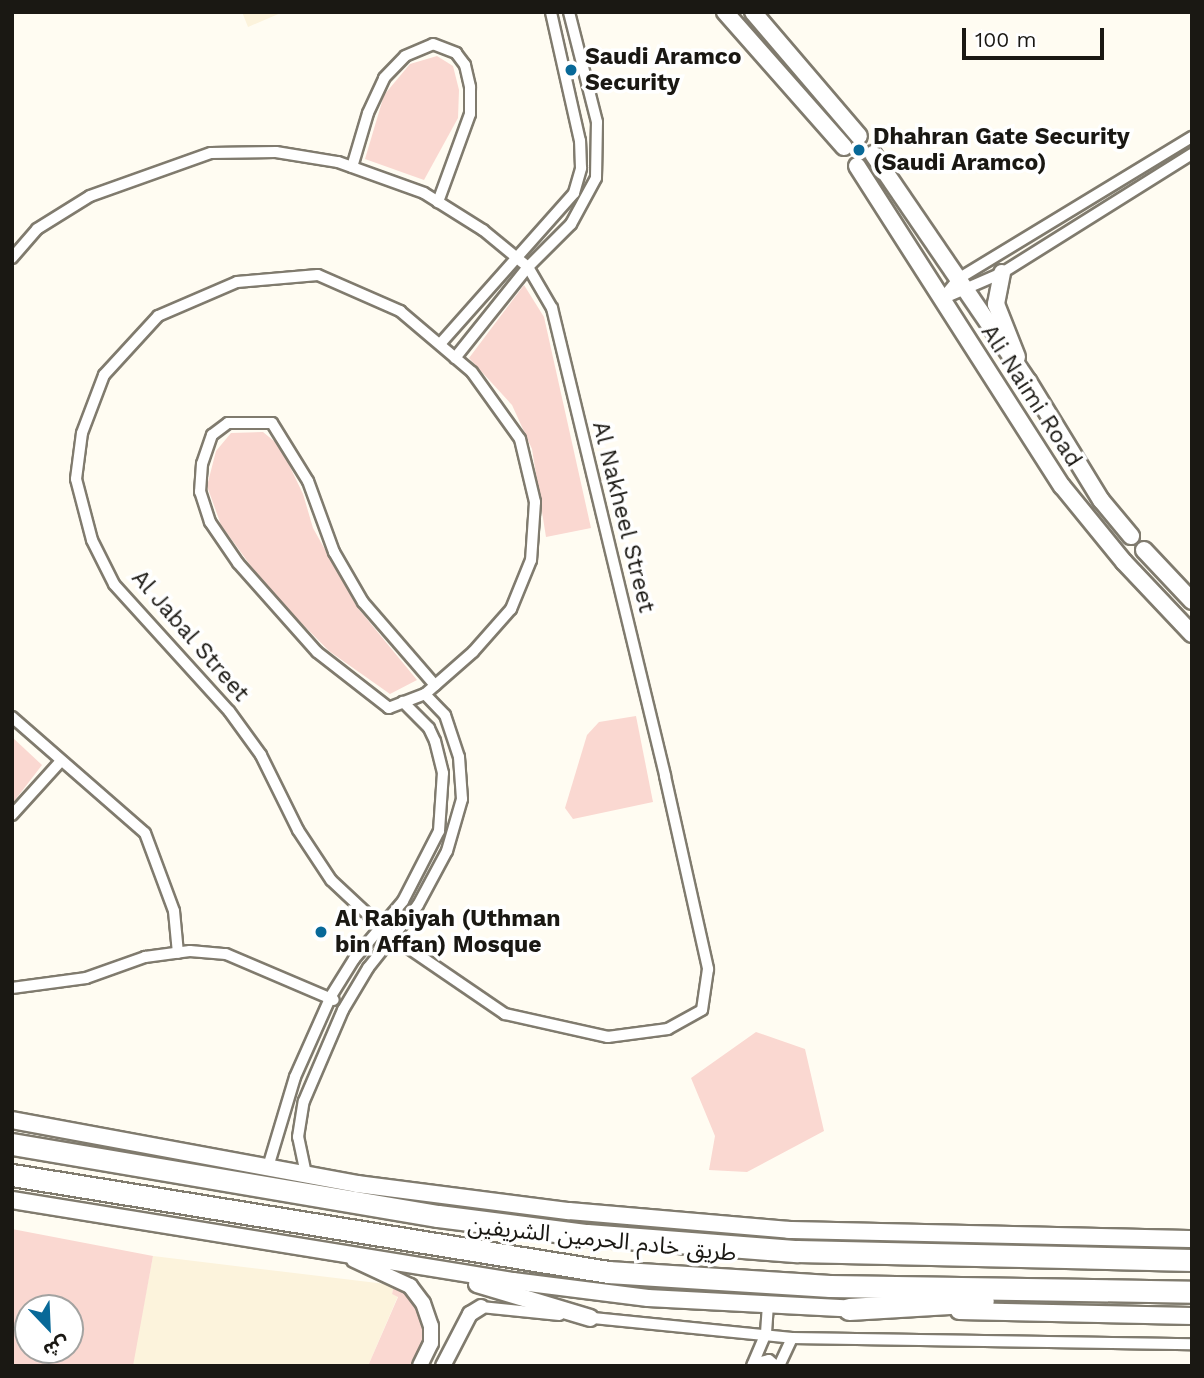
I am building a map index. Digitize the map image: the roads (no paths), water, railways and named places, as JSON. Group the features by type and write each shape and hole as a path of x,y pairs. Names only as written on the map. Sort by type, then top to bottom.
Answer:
{"highway":[{"path":"12,1135 152,1168"},
{"name":"طريق خادم الحرمين الشريفين","path":"12,1144 438,1216 587,1235 797,1251 1189,1259"},
{"name":"طريق خادم الحرمين الشريفين","path":"12,1175 608,1272 830,1286 1192,1292"},
{"path":"849,1309 1144,1292"}],"main road":[{"path":"725,12 844,147"},
{"path":"753,12 859,135"},
{"path":"827,127 841,128 842,114"},
{"name":"Ali Naimi Road","path":"1130,536 1101,500 1028,381 877,160 868,165 861,172 1062,486 1124,562 1192,634"},
{"path":"1002,274 995,295 999,317 1028,381"},
{"path":"1144,550 1192,601"},
{"path":"12,1120 306,1174 569,1212 789,1230 1192,1239"},
{"path":"12,1200 414,1265 648,1298 768,1307 1189,1318"},
{"path":"414,1265 590,1318"}],"street":[{"path":"440,344 574,193 581,168 580,141 551,12"},
{"path":"456,358 527,267 571,224 596,178 597,122 569,12"},
{"path":"352,167 368,113 384,78 405,56 433,44 456,53 465,65 471,87 470,114 438,202"},
{"path":"942,299 1192,137"},
{"name":"Al Nakheel Street","path":"12,258 37,229 90,196 211,153 276,152 352,167 438,202 527,267 552,308 665,776 708,969 702,1010 668,1030 608,1037 563,1030 505,1014 392,937"},
{"path":"962,285 1002,274 1192,154"},
{"name":"Al Jabal Street","path":"392,937 331,880 298,830 261,755 229,711 114,584 92,540 76,478 82,433 104,375 158,316 237,282 318,275 400,311 472,372 520,439 535,502 531,560 511,609 473,652 425,694"},
{"path":"306,1174 298,1137 304,1101 343,1010 392,937 418,905 447,851 462,799 458,757 444,715 425,694 389,708 317,652 277,611 210,522 200,492 202,464 212,436 228,424 272,423 284,436 308,481 334,552 363,602 435,685"},
{"path":"268,1167 295,1077 331,996 354,958 383,929 427,859 439,831 443,773 435,741 429,728 402,702"},
{"path":"12,717 145,833 174,911 178,953"},
{"path":"12,815 61,761"},
{"path":"12,988 86,978 145,957 178,953 226,954 331,996 343,1010"},
{"path":"333,1252 387,1272 410,1286 431,1326 430,1343 420,1366"},
{"path":"443,1366 470,1314 481,1307 766,1333 792,1338 1192,1344"},
{"path":"753,1365 766,1333 768,1307"},
{"path":"753,1365 769,1360 778,1366 792,1338"}],"place":[{"name":"Saudi Aramco Security","path":"571,70"},
{"name":"Dhahran Gate Security (Saudi Aramco)","path":"859,150"},
{"name":"Al Rabiyah (Uthman bin Affan) Mosque","path":"321,932"}]}
